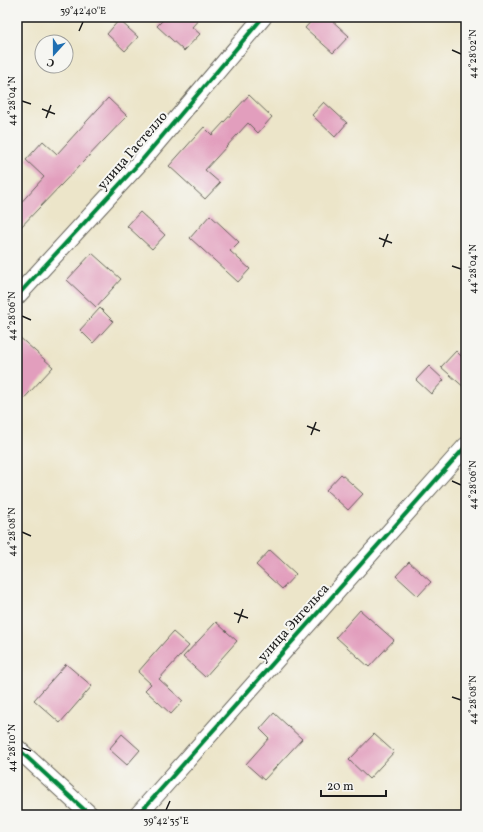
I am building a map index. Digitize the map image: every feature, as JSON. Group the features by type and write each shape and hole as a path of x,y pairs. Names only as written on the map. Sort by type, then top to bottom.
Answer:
{"street":[{"name":"улица Гастелло","path":"17,296 142,160 262,17"},
{"name":"улица Энгельса","path":"138,815 466,446"},
{"path":"17,748 90,815"}],"building":[{"path":"166,17 201,17 192,27 200,34 184,51 157,26"},
{"path":"315,17 328,17 349,36 333,53 305,28"},
{"path":"119,20 138,37 125,51 107,34"},
{"path":"249,95 272,117 258,133 248,123 205,170 220,183 205,199 169,166 204,127 212,135"},
{"path":"108,98 127,116 17,231 17,207 44,177 26,160 43,141 57,154"},
{"path":"324,102 347,123 335,137 312,115"},
{"path":"140,212 165,235 152,249 127,226"},
{"path":"210,215 239,242 230,251 250,269 238,282 190,238"},
{"path":"92,253 121,279 96,307 67,280"},
{"path":"100,308 113,321 93,343 80,330"},
{"path":"17,335 53,367 17,406"},
{"path":"456,351 466,361 466,389 441,367"},
{"path":"429,366 444,380 431,394 416,380"},
{"path":"341,474 363,494 348,510 326,490"},
{"path":"270,550 296,574 282,589 256,565"},
{"path":"409,562 431,582 418,596 396,576"},
{"path":"360,610 394,640 369,667 336,637"},
{"path":"216,622 237,641 205,677 183,657"},
{"path":"173,632 189,646 159,679 183,701 171,714 145,690 151,684 138,672"},
{"path":"66,664 92,686 60,723 34,700"},
{"path":"274,713 302,739 264,780 246,764 269,738 260,729"},
{"path":"122,734 140,750 127,765 109,749"},
{"path":"374,734 394,752 369,779 349,760"}],"cycle path":[{"path":"17,296 142,160 263,17"},
{"path":"138,815 466,446"},
{"path":"17,748 90,815"}]}
